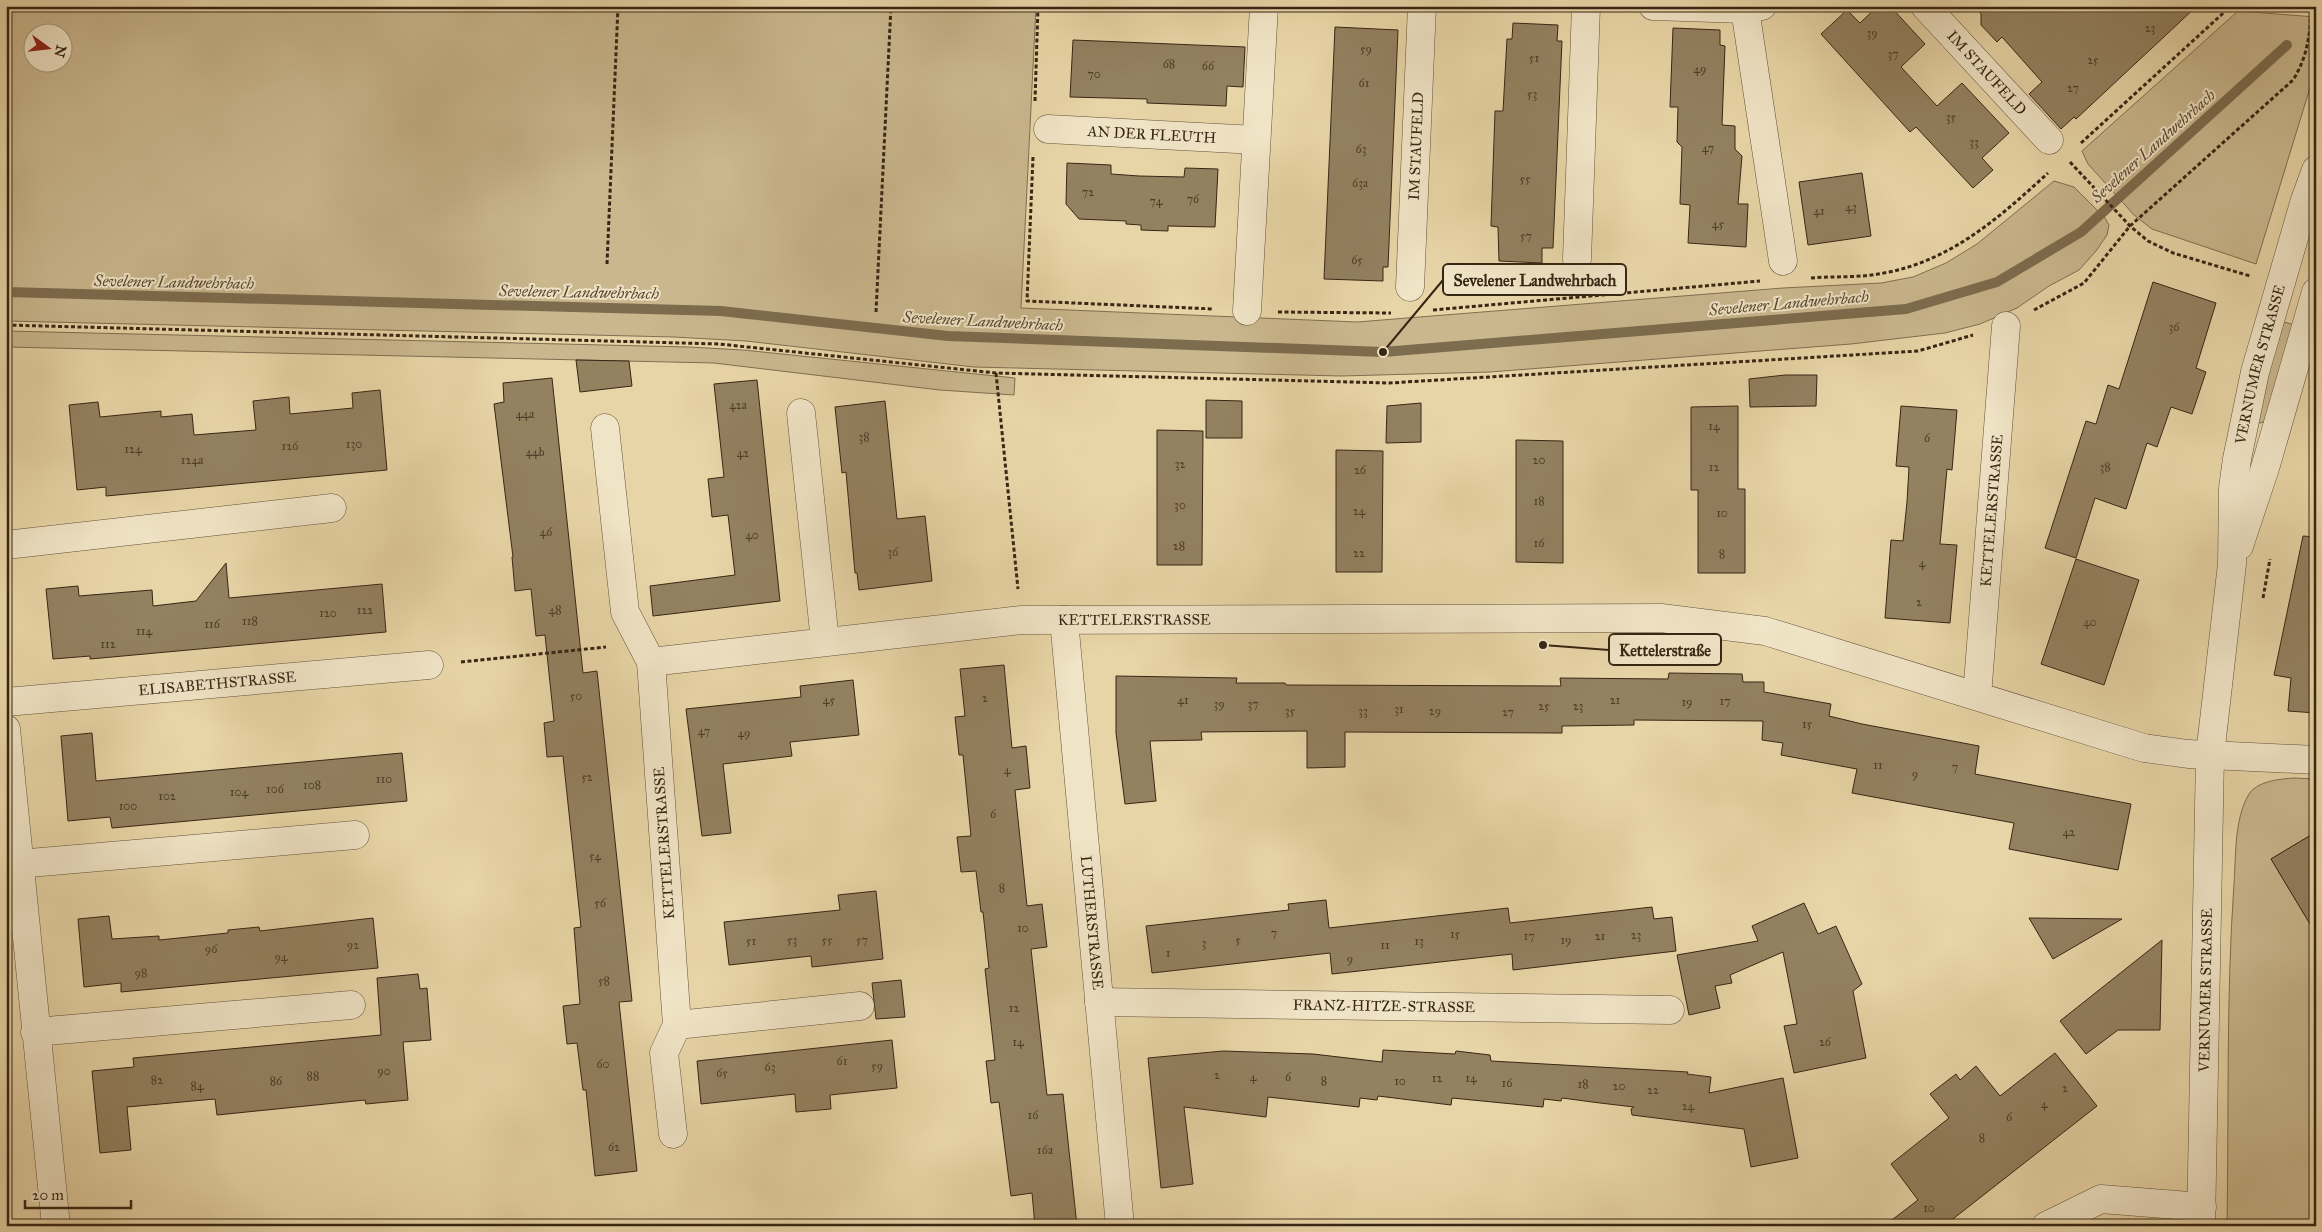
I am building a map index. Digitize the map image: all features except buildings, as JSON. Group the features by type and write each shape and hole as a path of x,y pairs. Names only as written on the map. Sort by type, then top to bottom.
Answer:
{"street":[{"path":"1247,311 1264,6"},
{"name":"IM STAUFELD","path":"1410,287 1422,6"},
{"path":"1577,259 1586,6"},
{"path":"1653,6 1754,8 1775,271"},
{"name":"IM STAUFELD","path":"1925,6 2057,149"},
{"name":"AN DER FLEUTH","path":"1039,129 1256,140"},
{"name":"VERNUMER STRASSE","path":"2202,1216 2210,754 2232,564 2233,488 2236,459 2255,372 2305,200 2316,170"},
{"name":"VERNUMER STRASSE","path":"2232,564 2264,468 2316,292"},
{"name":"KETTELERSTRASSE","path":"1977,696 2006,326"},
{"path":"801,413 825,641"},
{"name":"KETTELERSTRASSE","path":"605,428 625,612 651,662 677,1025 664,1053 673,1134"},
{"path":"6,545 332,508"},
{"name":"KETTELERSTRASSE","path":"651,662 1022,620 1661,618 1765,631 2144,748 2167,752 2210,754"},
{"name":"LUTHERSTRASSE","path":"1064,620 1120,1226"},
{"name":"ELISABETHSTRASSE","path":"6,702 429,665"},
{"path":"6,729 18,864 56,1226"},
{"path":"2210,754 2316,760"},
{"path":"18,864 355,835"},
{"name":"FRANZ-HITZE-STRASSE","path":"1099,1002 1670,1010"},
{"path":"36,1032 351,1005"},
{"path":"677,1025 860,1006"},
{"path":"2046,1226 2101,1199 2202,1216"}],"path":[{"path":"607,264 618,6"},
{"path":"876,312 891,6"},
{"path":"1038,6 1039,129 1027,301 1338,314 1392,313"},
{"path":"6,325 719,344 996,373 1389,383 1918,351 2006,326 2084,283 2130,226 2294,80 2303,64 2308,47 2314,9 2286,6"},
{"path":"2080,144 2229,7"},
{"path":"2057,149 2130,226 2148,241 2173,253 2252,277"},
{"path":"1805,278 1884,274 1922,262 1959,246 1984,228 2053,168"},
{"path":"1429,310 1775,271"},
{"path":"996,373 1022,620"},
{"path":"2262,607 2271,551"},
{"path":"429,665 618,646 651,662"}],"shaded area":[{"path":"6,6 1036,6 1021,308 1357,322 1783,288 1881,283 1913,277 1946,263 1977,244 2054,181 2074,187 2105,218 2109,225 2107,235 2079,270 2049,286 2017,308 1980,324 1945,333 1851,344 1490,372 1341,376 974,367 746,341 674,337 6,321"},
{"path":"2238,11 2316,17 2316,68 2256,264 2152,229 2134,215 2088,164 2082,151"},
{"path":"2280,321 2295,325 2267,421 2260,423 2256,421"},
{"path":"6,331 689,347 743,350 1015,378 1014,395 940,390 714,363 6,347"},
{"path":"2294,778 2316,779 2316,832 2271,859 2316,934 2316,1226 2227,1226 2231,926 2238,826 2244,804 2249,794 2257,786 2269,781"}],"waterway":[{"name":"Sevelener Landwehrbach","path":"6,292 721,311 948,336 1383,352 1906,309 1997,282 2081,232 2287,45"}],"place":[{"name":"Sevelener Landwehrbach","path":"1383,352"},
{"name":"Kettelerstraße","path":"1543,645"}]}
